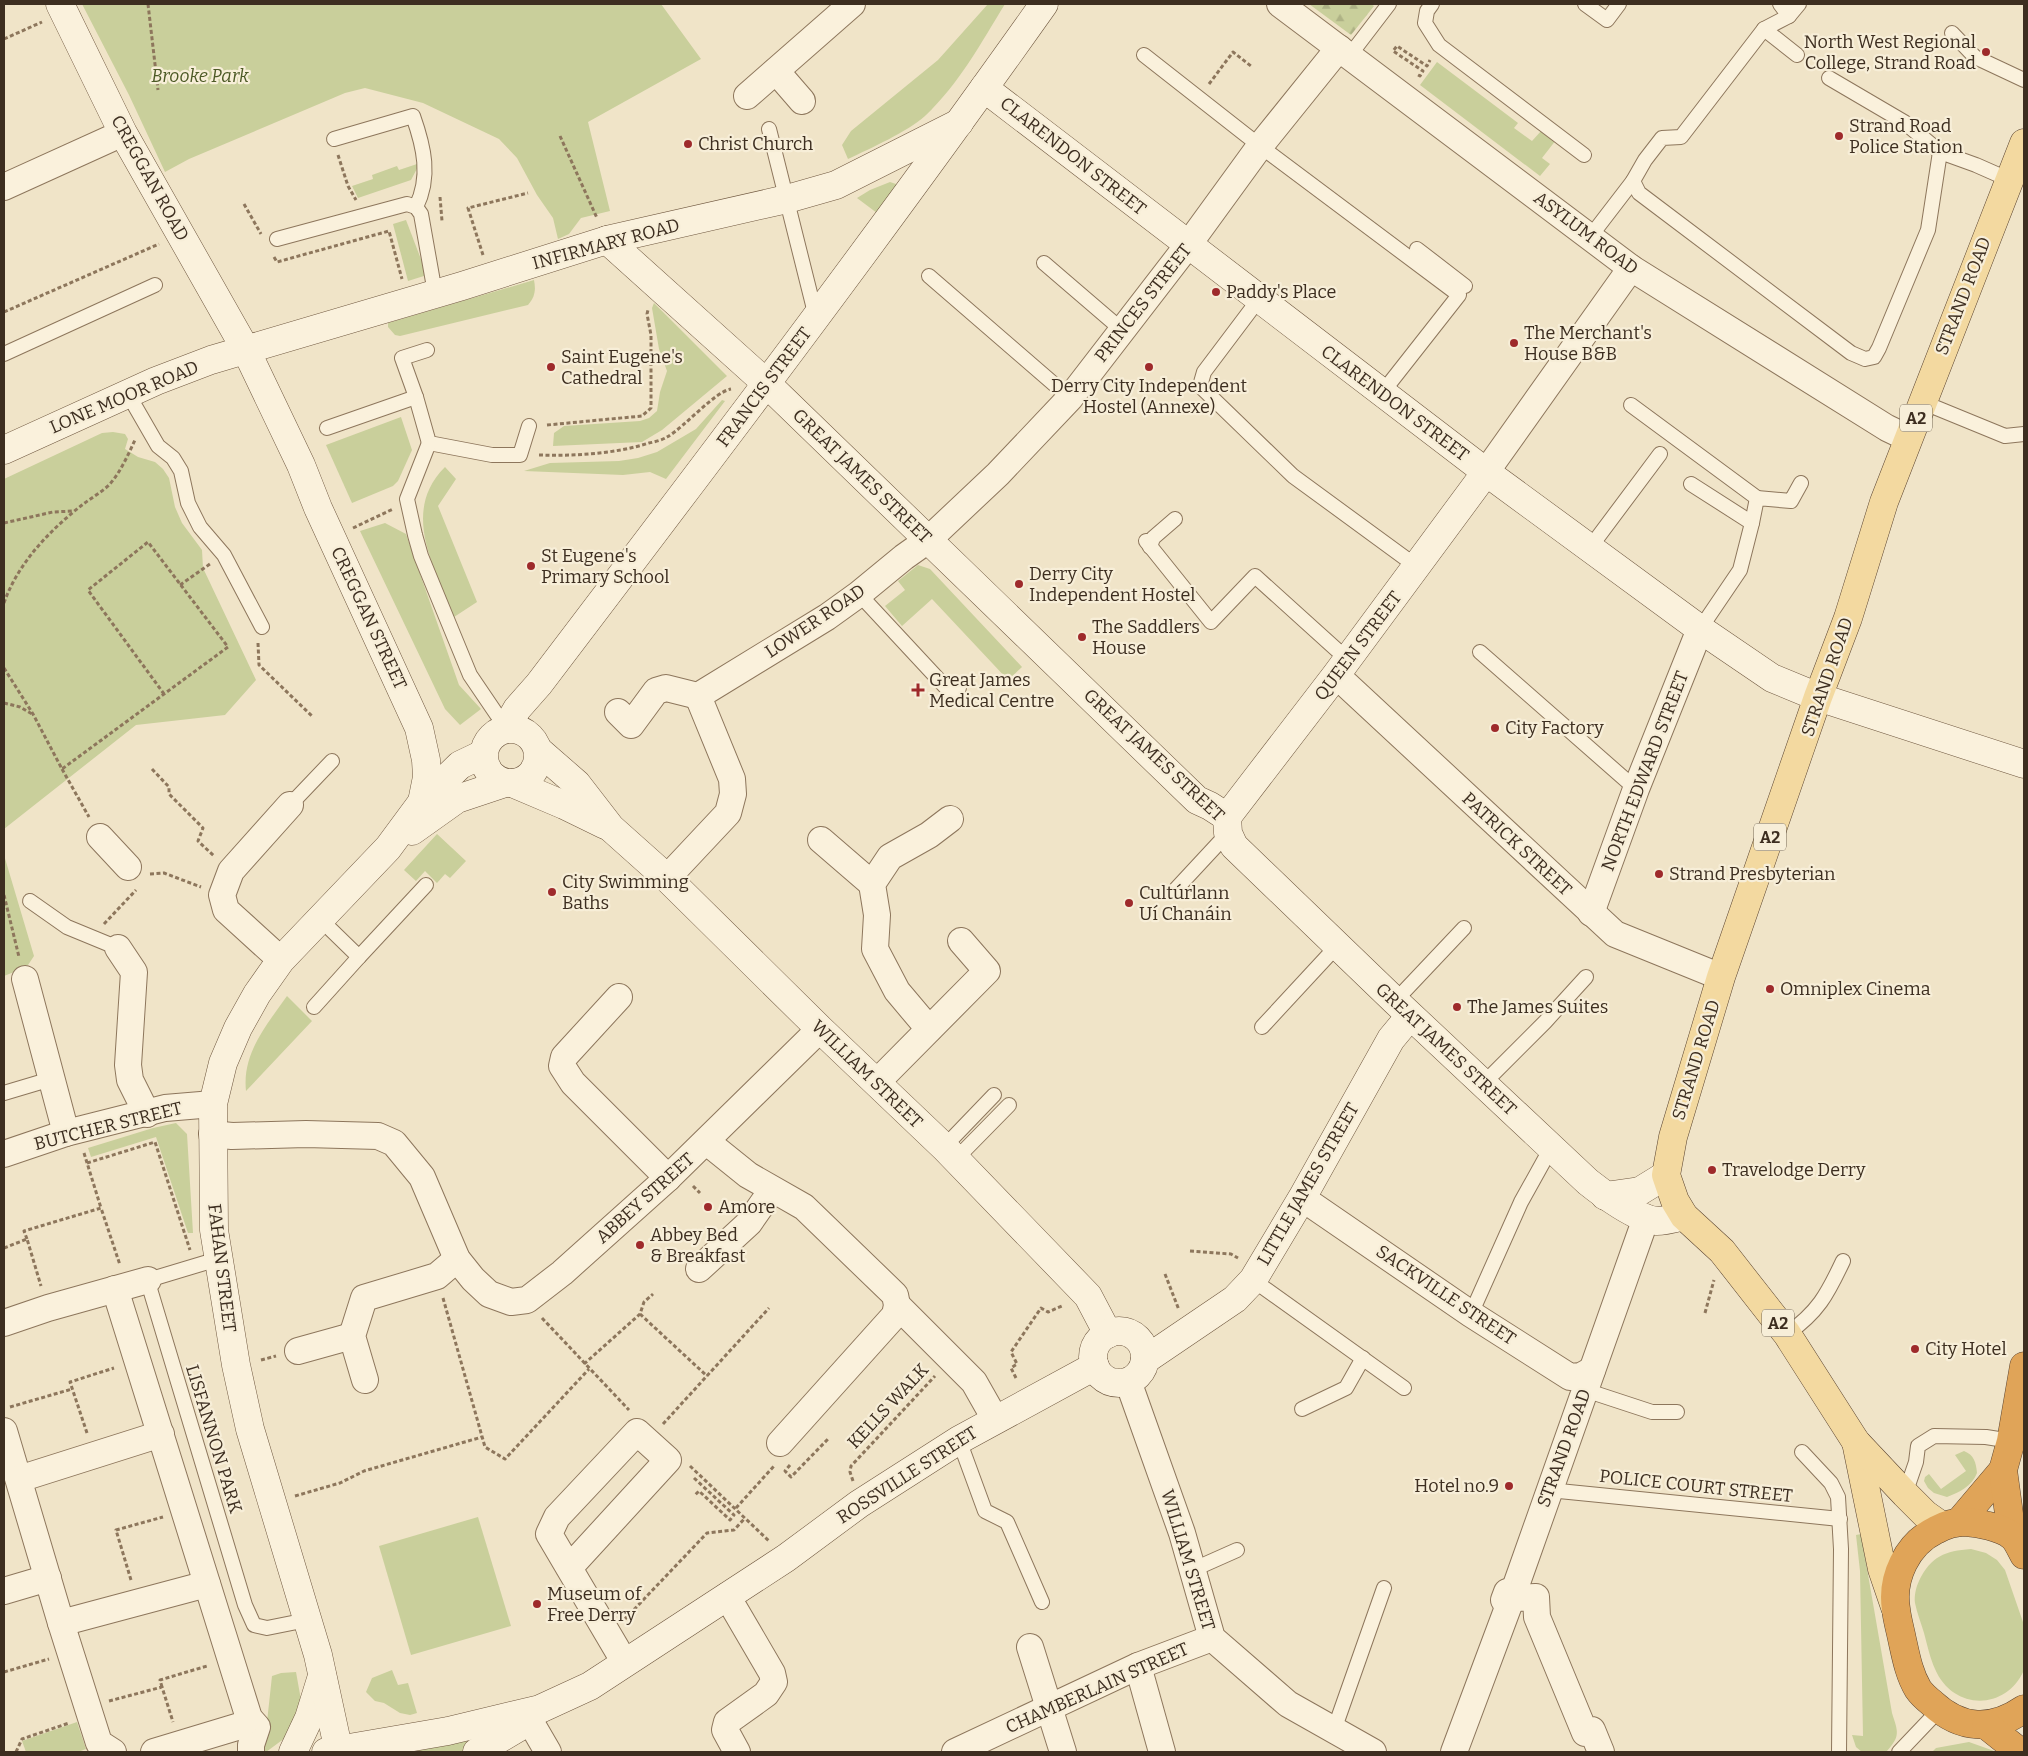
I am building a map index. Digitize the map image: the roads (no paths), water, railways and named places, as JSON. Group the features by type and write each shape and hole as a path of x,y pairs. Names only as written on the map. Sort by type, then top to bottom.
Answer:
{"highway":[{"name":"A2","path":"2018,1546 2003,1470 2011,1441 2024,1366"},
{"name":"A2","path":"1951,1524 2003,1470"},
{"name":"A2","path":"2018,1546 1984,1523 1951,1524 1927,1534 1905,1559 1900,1571 1895,1607 1908,1670 1919,1691 1939,1710 1960,1722 1986,1725 2002,1722 2024,1709"},
{"path":"1986,1725 2020,1752"}],"main road":[{"name":"FRANCIS STREET","path":"506,728 517,709 539,684 740,420 959,123 1044,4"},
{"name":"CREGGAN ROAD","path":"62,8 123,133 246,350"},
{"name":"CLARENDON STREET","path":"984,88 1486,472 1700,629 1772,678 1818,697 2024,764"},
{"name":"INFIRMARY ROAD","path":"246,350 607,240 836,186 959,123"},
{"name":"STRAND ROAD","path":"1684,1216 1675,1201 1666,1175 1673,1137 1721,977 1818,697 1848,618 1884,502 2024,142"},
{"name":"GREAT JAMES STREET","path":"607,240 766,383 1197,800 1210,806 1227,825 1234,846 1551,1148 1605,1196 1646,1218 1657,1221 1684,1216"},
{"name":"LONE MOOR ROAD","path":"4,450 128,394 211,360 246,350"},
{"name":"CREGGAN STREET","path":"246,350 301,465 318,508 419,728 426,760 427,777 422,802"},
{"name":"CREGGAN STREET","path":"211,360 228,368 240,379 288,471 318,508"},
{"name":"QUEEN STREET","path":"1227,825 1486,472"},
{"name":"FRANCIS STREET","path":"536,744 533,715 539,684"},
{"name":"CREGGAN STREET","path":"419,728 434,743 450,751 461,754 484,754"},
{"path":"506,728 521,730 536,744 537,766 533,773 520,782 509,783 492,775 484,762 486,745 490,738 506,728"},
{"name":"WILLIAM STREET","path":"536,744 577,784 610,828 667,878 820,1029 877,1082 1088,1296 1108,1334"},
{"name":"FAHAN STREET","path":"335,1751 323,1675 250,1429 236,1365 207,1263 214,1230 212,1104 223,1063 238,1028 256,994 281,960 388,848 422,802 460,765 484,754"},
{"name":"WILLIAM STREET","path":"509,783 564,805 610,828"},
{"name":"FAHAN STREET","path":"388,848 457,799 509,783"},
{"name":"LITTLE JAMES STREET","path":"1142,1350 1187,1331 1235,1299 1256,1275 1302,1198 1391,1039 1403,1009"},
{"path":"1605,1196 1640,1191 1666,1175"},
{"name":"A2","path":"1684,1216 1722,1251 1787,1334 1856,1442 1905,1494 1951,1524"},
{"path":"1120,1331 1128,1332 1142,1350 1140,1372 1128,1381 1114,1382 1107,1379 1100,1375 1095,1366 1093,1354 1095,1348 1098,1342 1108,1334 1120,1331"},
{"name":"ROSSVILLE STREET","path":"477,1752 535,1715 590,1686 626,1663 786,1558 859,1504 959,1440 1095,1366"},
{"name":"A2","path":"1856,1442 1882,1569 1895,1607"},
{"path":"293,1752 309,1718 323,1675"},
{"name":"ROSSVILLE STREET","path":"335,1751 535,1715"}],"street":[{"path":"747,96 852,4"},
{"name":"ASYLUM ROAD","path":"1280,4 1631,268 1887,428 1908,438"},
{"name":"PRINCES STREET","path":"928,540 998,474 1070,398 1188,245 1260,146 1344,52"},
{"path":"776,71 802,101"},
{"path":"4,187 123,133"},
{"path":"1486,472 1631,268"},
{"name":"LOWER ROAD","path":"698,696 827,616 859,594 928,540"},
{"name":"NORTH EDWARD STREET","path":"1591,913 1636,788 1700,629"},
{"name":"PATRICK STREET","path":"1342,668 1591,913 1615,934 1721,977"},
{"path":"618,712 631,725 656,691 666,688 698,696 732,779 733,794 728,813 667,878"},
{"path":"281,960 226,910 226,883 290,805"},
{"path":"872,884 890,858 929,835 950,819"},
{"path":"100,837 135,873"},
{"path":"820,840 872,884 877,915 875,949 897,991 929,1029"},
{"path":"877,1082 987,971 961,941"},
{"path":"118,948 134,972 128,1065 132,1086 147,1114"},
{"path":"25,979 51,1079 72,1132"},
{"path":"619,997 564,1057 562,1066 573,1082 668,1178"},
{"name":"ABBEY STREET","path":"212,1134 232,1136 306,1134 378,1136 394,1143 422,1177 457,1259 488,1294 511,1302 528,1300 562,1273 707,1142 820,1029"},
{"name":"BUTCHER STREET","path":"4,1154 72,1132 165,1108 212,1104"},
{"path":"707,1142 748,1176 804,1207 895,1295 897,1304 895,1315 780,1443"},
{"path":"699,1269 749,1223 772,1190"},
{"name":"SACKVILLE STREET","path":"1302,1198 1471,1314 1570,1377 1581,1376 1588,1380"},
{"name":"STRAND ROAD","path":"1454,1752 1514,1594 1646,1218"},
{"path":"365,1380 352,1336 364,1298 437,1276 457,1259"},
{"path":"4,1323 48,1308 130,1285 138,1361 249,1718 257,1727 251,1745 251,1752"},
{"path":"897,1304 974,1382 995,1419"},
{"path":"298,1351 352,1336"},
{"name":"WILLIAM STREET","path":"1128,1381 1182,1533 1212,1638 1288,1704 1372,1752"},
{"path":"4,1431 60,1623 99,1743 113,1752"},
{"path":"569,1568 668,1460 637,1432 557,1517 549,1534 569,1568 607,1632 626,1663"},
{"path":"19,1479 161,1434"},
{"path":"4,1591 48,1578"},
{"path":"60,1623 207,1584"},
{"path":"1438,1752 1507,1592 1514,1594 1517,1598 1536,1597 1537,1617 1548,1644 1585,1733 1592,1730 1600,1752"},
{"path":"727,1596 772,1673 774,1682 766,1694 727,1722 725,1730 737,1752"},
{"name":"CHAMBERLAIN STREET","path":"955,1752 1138,1666 1212,1638"},
{"path":"1030,1647 1064,1752"},
{"path":"1138,1666 1162,1752"},
{"path":"535,1715 548,1752"},
{"path":"154,1752 240,1726 249,1718"}],"lane":[{"path":"1344,52 1388,4"},
{"path":"1432,4 1427,11 1425,23 1439,44 1584,155"},
{"path":"1586,4 1607,20 1619,4"},
{"path":"1780,4 1790,16"},
{"path":"1590,237 1633,181 1645,160 1662,138 1681,137 1764,29 1790,16 1799,4"},
{"path":"1764,29 1797,54"},
{"path":"1952,33 1975,57 2024,80"},
{"path":"1144,56 1260,146 1466,285"},
{"path":"1829,78 1904,122 1940,152 2010,180"},
{"path":"334,140 413,116 423,143 426,165 420,199 416,207"},
{"path":"769,129 816,316"},
{"path":"1633,181 1639,193 1852,353 1865,359 1874,357 1879,348 1928,230 1940,152"},
{"path":"277,239 398,205 407,204 416,207 421,214 435,293"},
{"path":"1417,249 1466,285"},
{"path":"1044,263 1122,330"},
{"path":"929,276 1070,398"},
{"path":"4,354 155,285"},
{"path":"1382,393 1466,285"},
{"path":"1258,299 1204,372 1200,386 1293,476 1416,566"},
{"path":"427,350 402,358 416,397 429,443 407,499 421,556 470,675 506,728"},
{"path":"128,394 158,446 173,458 181,471 188,503 200,527 224,555 262,627"},
{"path":"327,428 416,397"},
{"path":"1922,402 2005,436 2024,434"},
{"path":"1631,405 1757,498 1791,501 1801,483"},
{"path":"429,443 492,455 520,455 529,426"},
{"path":"1589,549 1660,454"},
{"path":"1691,484 1744,520 1752,523"},
{"path":"1700,629 1740,570 1757,498"},
{"path":"1175,520 1148,544 1211,622 1255,576 1342,668"},
{"path":"859,594 917,649 952,694 959,688"},
{"path":"1480,652 1636,788"},
{"path":"290,805 332,762"},
{"path":"1176,889 1227,825"},
{"path":"314,1007 426,885"},
{"path":"30,902 67,927 118,948"},
{"path":"320,919 359,957"},
{"path":"1403,1009 1464,928"},
{"path":"1262,1027 1337,946"},
{"path":"1483,1084 1545,1022 1586,977"},
{"path":"4,1093 51,1079"},
{"path":"949,1153 994,1095"},
{"path":"949,1153 1009,1105"},
{"path":"1471,1314 1521,1202 1551,1148"},
{"path":"1787,1334 1803,1322 1820,1304 1843,1261"},
{"path":"130,1285 207,1263"},
{"path":"1256,1275 1404,1388"},
{"name":"LISFANNON PARK","path":"130,1285 245,1605 254,1625 267,1628 308,1620"},
{"path":"1302,1409 1346,1388 1363,1358"},
{"path":"1588,1380 1652,1412 1677,1412"},
{"path":"1905,1494 1916,1462 1918,1446 1934,1436 1986,1437 2011,1441"},
{"path":"959,1440 985,1511 1007,1522 1042,1602"},
{"path":"1802,1452 1831,1483 1838,1497 1840,1520 1839,1752"},
{"name":"POLICE COURT STREET","path":"1549,1490 1840,1520"},
{"path":"1192,1570 1237,1550"},
{"path":"1334,1730 1384,1588"},
{"path":"1899,1752 1939,1710"}],"place":[{"name":"North West Regional College, Strand Road","path":"1986,52"},
{"name":"Strand Road Police Station","path":"1839,136"},
{"name":"Christ Church","path":"688,144"},
{"name":"Paddy's Place","path":"1216,292"},
{"name":"The Merchant's House B&B","path":"1514,343"},
{"name":"Saint Eugene's Cathedral","path":"551,367"},
{"name":"Derry City Independent Hostel (Annexe)","path":"1149,367"},
{"name":"St Eugene's Primary School","path":"531,566"},
{"name":"Derry City Independent Hostel","path":"1019,584"},
{"name":"The Saddlers House","path":"1082,637"},
{"name":"Great James Medical Centre","path":"918,690"},
{"name":"City Factory","path":"1495,728"},
{"name":"Strand Presbyterian","path":"1659,874"},
{"name":"City Swimming Baths","path":"552,892"},
{"name":"Cultúrlann Uí Chanáin","path":"1129,903"},
{"name":"Omniplex Cinema","path":"1770,989"},
{"name":"The James Suites","path":"1457,1007"},
{"name":"Travelodge Derry","path":"1712,1170"},
{"name":"Amore","path":"708,1207"},
{"name":"Abbey Bed & Breakfast","path":"640,1245"},
{"name":"City Hotel","path":"1915,1349"},
{"name":"Hotel no.9","path":"1509,1486"},
{"name":"Museum of Free Derry","path":"537,1604"}],"park label":[{"name":"Brooke Park","path":"200,76"}]}
